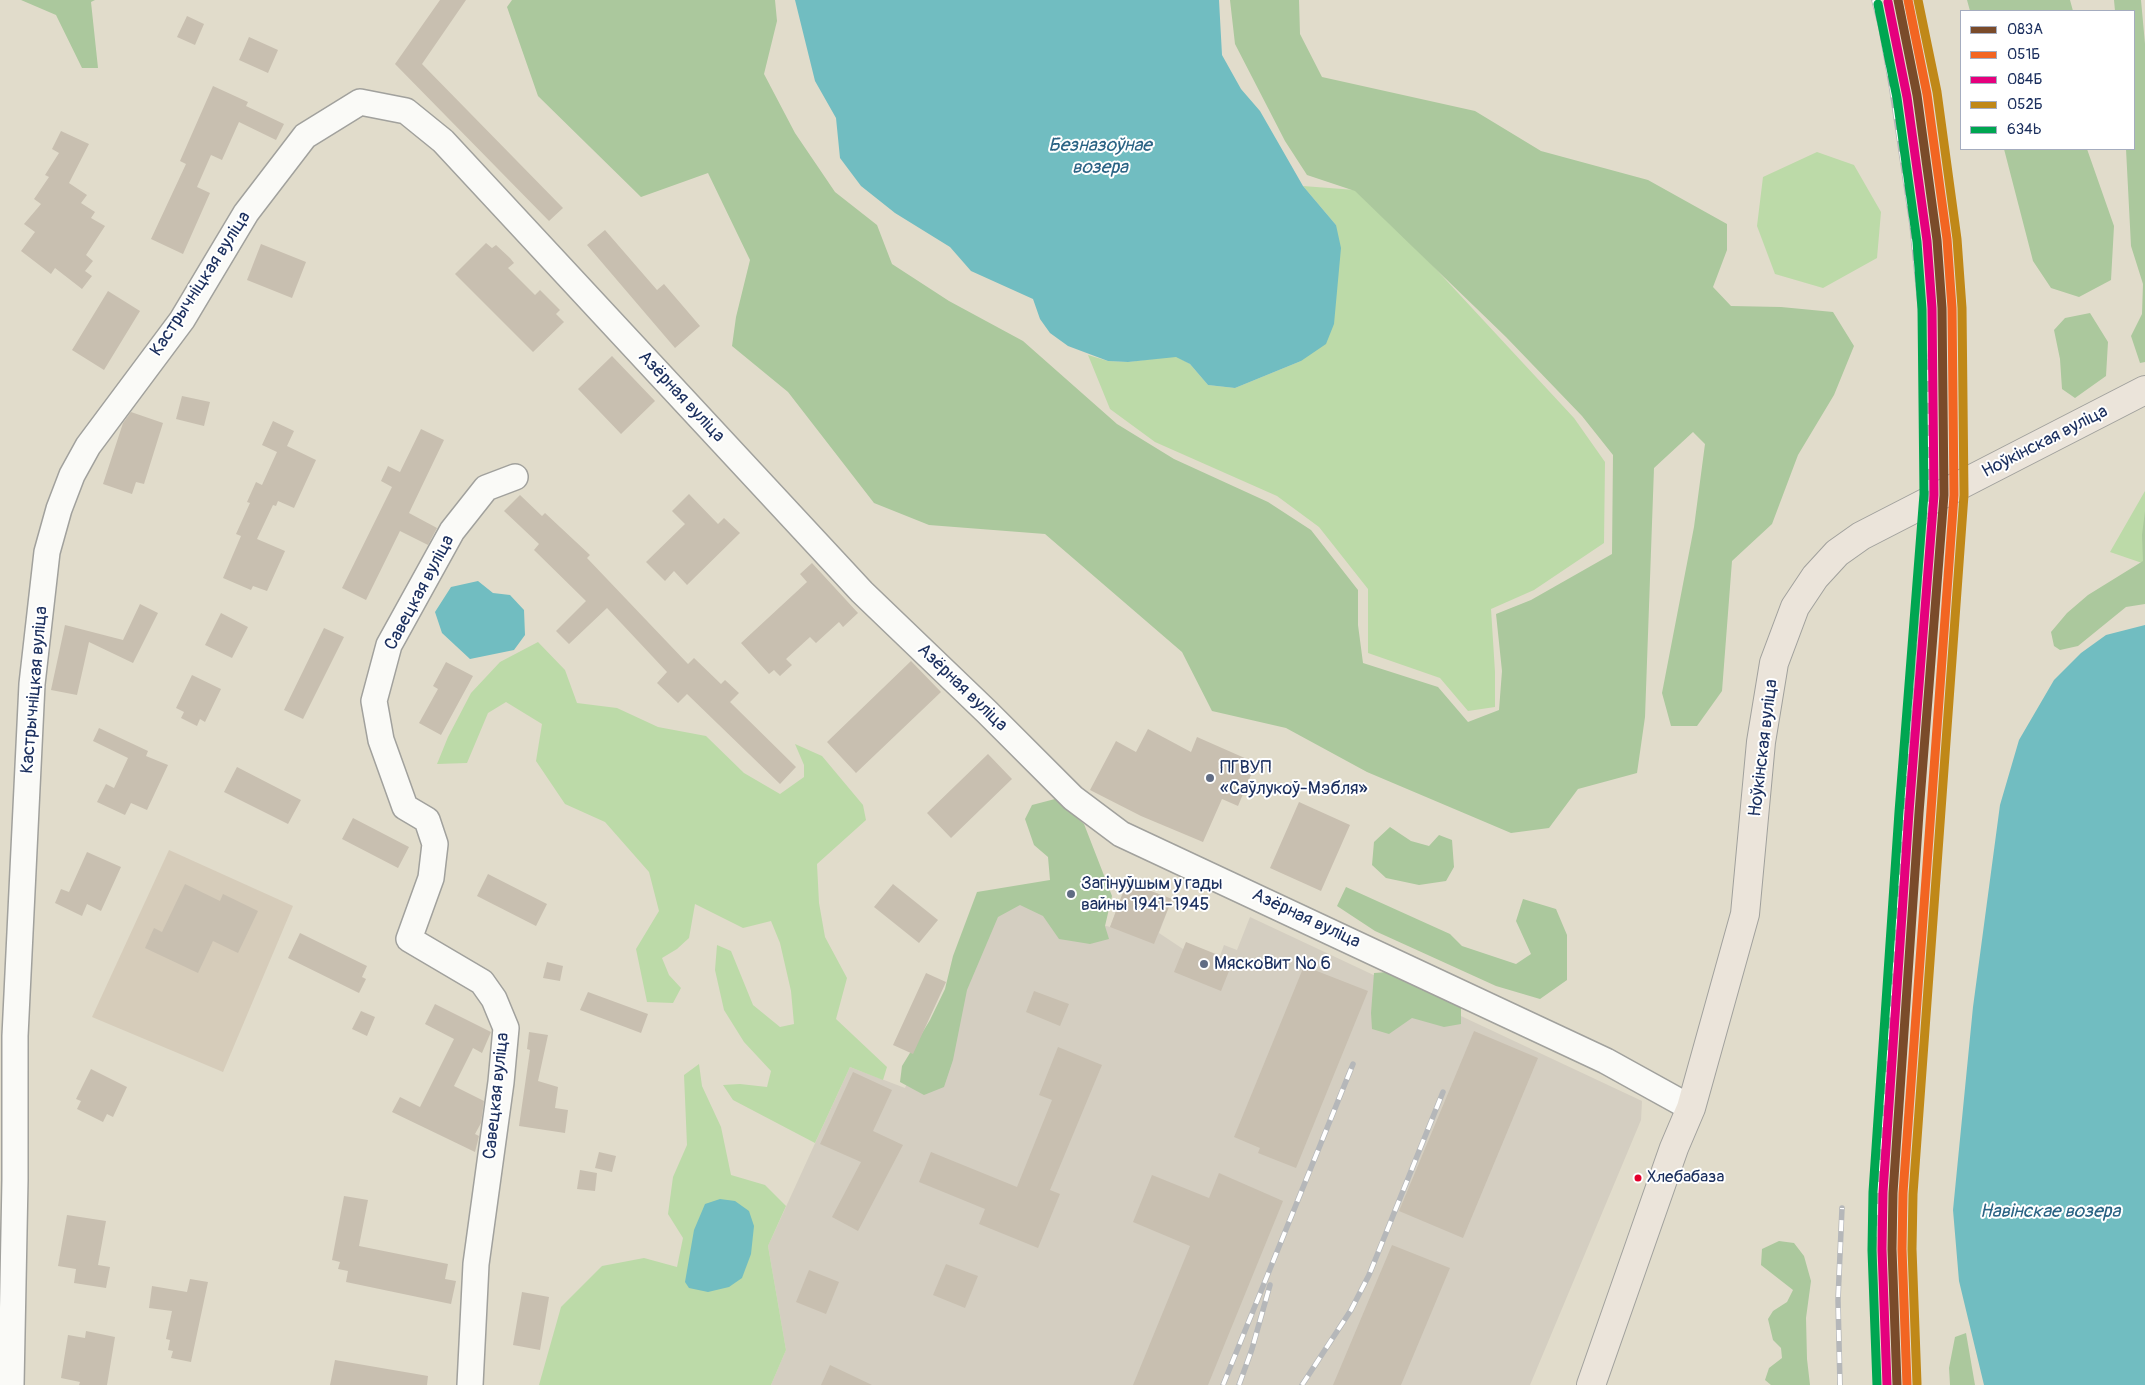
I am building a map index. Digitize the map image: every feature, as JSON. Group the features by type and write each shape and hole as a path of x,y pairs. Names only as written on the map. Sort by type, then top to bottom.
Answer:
{"main road":[{"name":"Ноўкінская вуліца","path":"1591,1385 1674,1148 1691,1108 1745,914 1761,742 1774,663 1795,607 1815,578 1838,553 1861,536 2145,390"}],"street":[{"name":"Азёрная вуліца","path":"360,102 406,111 443,141 862,592 1073,798 1121,834 1606,1060 1691,1108"},
{"name":"Кастрычніцкая вуліца","path":"11,1385 15,1180 15,1036 32,684 48,552 59,509 72,475 88,446 182,320 246,213 305,136 360,102"},
{"name":"Савецкая вуліца","path":"470,1385 476,1264 501,1082 506,1028 494,999 482,982 409,938 431,878 435,844 427,820 405,807 381,740 374,701 389,645 452,531 486,488 515,477"}],"shaded area":[{"path":"169,850 293,906 223,1072 92,1017"},
{"path":"1127,882 1172,899 1159,933 1183,949 1220,956 1224,945 1237,950 1250,917 1642,1101 1641,1120 1530,1385 771,1385 786,1350 768,1246 850,1067 905,1088 984,904 1005,898 1110,927"}],"green space":[{"path":"21,0 95,0 91,2 98,68 82,68 56,15"},
{"path":"512,0 775,0 777,21 764,74 795,133 835,192 877,225 892,264 949,301 1023,341 1117,424 1174,459 1268,502 1311,530 1358,590 1358,625 1363,663 1438,687 1468,722 1499,710 1502,671 1496,614 1531,600 1612,554 1613,455 1582,416 1506,337 1355,191 1307,175 1285,141 1235,44 1230,0 1299,0 1300,34 1322,77 1475,111 1541,151 1648,180 1727,224 1727,250 1713,287 1731,306 1781,307 1833,312 1854,346 1834,395 1798,455 1772,524 1732,561 1722,691 1697,726 1671,726 1662,693 1694,527 1705,444 1693,432 1654,468 1645,717 1637,773 1578,789 1549,828 1511,833 1367,772 1286,728 1212,711 1182,652 1045,534 929,525 874,503 788,392 732,346 736,317 750,260 708,173 641,197 538,96 507,7"},
{"path":"1967,0 2070,0 2073,10 1970,10"},
{"path":"2114,0 2141,0 2145,44 2145,362 2140,363 2131,336 2142,314 2143,284 2131,246 2126,150 2135,150 2135,10 2115,10"},
{"path":"2004,150 2087,150 2114,226 2111,280 2079,297 2051,288 2033,261"},
{"path":"1817,152 1854,165 1881,212 1877,258 1823,288 1775,274 1757,226 1763,177"},
{"path":"1303,186 1355,190 1421,253 1574,418 1605,462 1604,543 1534,590 1491,609 1495,707 1468,711 1440,678 1368,653 1368,589 1319,527 1277,496 1155,442 1110,409 1088,355 1108,361 1128,362 1176,356 1190,364 1208,385 1235,388 1301,361 1336,225"},
{"path":"2090,313 2108,342 2106,376 2075,398 2062,389 2060,359 2054,330 2065,318"},
{"path":"2145,491 2145,564 2110,552"},
{"path":"2145,511 2145,604 2126,607 2078,646 2060,650 2054,646 2051,632 2067,613 2088,595 2143,561 2142,535"},
{"path":"538,642 565,670 577,703 617,708 658,727 706,736 744,773 780,794 804,777 804,765 795,744 822,756 863,805 866,820 817,864 819,903 825,937 847,978 836,1019 887,1067 883,1080 850,1067 815,1143 733,1100 723,1085 740,1084 767,1087 771,1071 744,1042 724,1010 715,970 717,945 731,951 753,1005 780,1027 794,1024 791,991 780,943 771,921 743,928 695,904 689,938 677,949 662,958 669,975 681,988 673,1003 647,1002 636,949 659,911 649,872 605,822 565,804 536,761 542,724 506,702 488,713 467,763 437,764 448,737 471,693 500,662"},
{"path":"1055,799 1084,824 1112,896 1105,926 1109,939 1090,944 1059,939 1043,916 1020,905 998,917 967,990 953,1060 944,1087 924,1095 900,1082 902,1066 930,1020 945,989 953,956 977,892 1050,880 1048,857 1034,845 1025,819 1032,805"},
{"path":"1390,827 1411,841 1429,846 1439,835 1452,840 1454,867 1446,881 1419,885 1386,878 1372,865 1374,842"},
{"path":"1346,887 1450,934 1462,946 1516,964 1531,954 1516,921 1523,899 1556,909 1567,935 1567,980 1540,999 1496,986 1375,931 1337,906"},
{"path":"1388,972 1461,1003 1461,1024 1444,1027 1412,1018 1389,1034 1372,1029 1371,1013 1374,973"},
{"path":"699,1064 702,1086 721,1127 731,1175 765,1185 786,1206 768,1246 786,1350 771,1385 539,1385 561,1307 602,1266 644,1258 677,1267 683,1238 668,1214 673,1177 687,1145 684,1075"},
{"path":"1779,1241 1794,1243 1804,1256 1811,1281 1806,1318 1810,1385 1771,1385 1765,1380 1769,1368 1782,1358 1781,1348 1773,1340 1768,1319 1773,1311 1787,1302 1793,1290 1761,1265 1762,1249"},
{"path":"1966,1333 1975,1385 1950,1385 1949,1368 1955,1337"}],"water":[{"name":"Безназоўнае возера","path":"795,0 1219,0 1222,55 1241,89 1260,111 1303,186 1336,225 1341,248 1334,324 1326,344 1301,361 1235,388 1208,385 1190,364 1176,357 1128,362 1108,361 1068,346 1050,333 1040,319 1033,299 971,271 950,247 895,213 861,186 840,158 836,118 815,81"},
{"path":"478,581 493,593 510,595 524,610 525,635 514,650 470,659 442,633 435,612 451,587"},
{"name":"Навінскае возера","path":"2145,625 2145,1385 1984,1385 1959,1281 1953,1210 1973,1007 2000,805 2019,740 2054,680 2081,653 2106,635"},
{"path":"720,1199 735,1201 749,1211 754,1226 751,1254 742,1278 729,1287 708,1292 689,1288 685,1282 694,1230 705,1204"}],"building":[{"path":"440,0 466,0 422,64 563,208 549,221 395,64"},
{"path":"187,16 204,24 195,45 177,37"},
{"path":"249,37 278,50 268,73 239,60"},
{"path":"213,86 248,102 246,106 284,124 276,140 239,122 222,160 211,155 197,187 210,193 183,254 151,239 186,164 180,161"},
{"path":"61,131 89,144 69,183 87,195 81,203 95,212 91,218 105,226 86,255 93,261 85,271 92,276 82,289 55,268 51,274 21,251 35,232 24,224 41,204 34,199 49,177 45,175 59,153 52,149"},
{"path":"605,230 657,290 664,284 700,326 675,348 587,245"},
{"path":"486,243 492,248 496,245 510,258 514,263 508,268 535,295 540,290 560,310 556,314 564,322 533,352 455,274"},
{"path":"261,244 306,262 292,298 247,280"},
{"path":"108,291 140,311 104,370 72,350"},
{"path":"612,356 655,401 621,434 578,389"},
{"path":"182,396 210,402 204,426 176,419"},
{"path":"131,412 163,423 144,484 136,482 132,494 103,484 123,423"},
{"path":"273,421 294,431 287,446 316,460 294,508 278,501 276,506 273,505 257,539 285,551 267,591 253,586 251,590 223,578 241,536 236,534 250,503 247,502 256,482 262,485 277,452 262,445"},
{"path":"421,429 444,440 409,513 437,528 428,545 400,531 366,600 342,588 392,487 381,481 388,466 400,472"},
{"path":"689,494 718,524 724,518 740,533 687,585 674,571 665,581 646,562 685,524 672,511"},
{"path":"520,495 542,516 545,513 590,555 587,558 688,664 694,658 721,684 725,680 739,693 730,702 796,767 780,784 687,694 678,703 657,683 667,672 607,608 569,644 556,631 586,601 534,550 539,544 504,511"},
{"path":"812,563 858,613 843,627 839,622 816,643 810,637 786,659 792,665 780,676 774,670 769,674 741,643 807,582 800,574"},
{"path":"140,604 158,613 133,663 89,642 77,695 51,690 65,625 123,640"},
{"path":"221,613 248,627 232,658 205,645"},
{"path":"324,628 344,637 303,719 284,710"},
{"path":"911,661 941,692 856,773 827,742"},
{"path":"446,662 473,676 441,735 419,723 438,689 433,686"},
{"path":"192,675 221,689 205,722 200,719 197,726 181,718 184,712 176,708"},
{"path":"99,728 148,751 146,756 168,765 147,810 131,803 125,815 97,802 106,784 114,788 128,758 93,741"},
{"path":"1148,729 1191,752 1197,737 1256,763 1238,806 1222,799 1203,842 1141,816 1090,790 1116,741 1136,752"},
{"path":"988,754 1012,779 951,838 927,813"},
{"path":"237,767 301,800 288,824 224,792"},
{"path":"1299,802 1350,825 1321,891 1270,868"},
{"path":"353,818 409,847 398,868 342,839"},
{"path":"87,852 121,867 101,911 87,904 82,916 55,903 61,889 69,892"},
{"path":"488,874 547,904 536,926 477,896"},
{"path":"1127,882 1172,899 1154,944 1110,927"},
{"path":"185,884 220,901 223,894 258,911 238,953 213,941 198,973 145,948 154,928 162,932"},
{"path":"893,884 938,920 919,943 874,907"},
{"path":"300,933 367,966 362,977 366,979 359,993 288,958"},
{"name":"МяскоВит № 6","path":"1186,942 1233,961 1221,991 1174,972"},
{"path":"547,962 563,966 560,981 543,978"},
{"path":"1304,966 1368,991 1296,1168 1258,1153 1260,1148 1234,1137"},
{"path":"926,973 946,982 913,1054 893,1045"},
{"path":"1034,991 1069,1004 1060,1026 1026,1012"},
{"path":"588,992 648,1014 641,1033 580,1010"},
{"path":"435,1004 491,1032 482,1053 473,1048 454,1086 484,1101 481,1123 475,1134 479,1136 475,1152 392,1112 400,1097 420,1107 454,1039 425,1024"},
{"path":"361,1011 375,1017 367,1036 352,1029"},
{"path":"1474,1031 1538,1058 1463,1238 1399,1211"},
{"path":"529,1032 548,1035 538,1081 558,1087 555,1108 568,1110 565,1133 519,1126 530,1050 527,1049"},
{"path":"1058,1047 1102,1065 1050,1190 1060,1194 1038,1248 979,1224 985,1209 919,1182 931,1152 1017,1187 1052,1100 1039,1095"},
{"path":"91,1069 127,1087 113,1117 107,1114 103,1122 77,1109 81,1101 76,1099"},
{"path":"853,1072 892,1090 873,1131 903,1145 858,1231 832,1217 861,1162 820,1144"},
{"path":"599,1152 616,1156 612,1172 595,1168"},
{"path":"580,1170 597,1173 595,1191 577,1189"},
{"path":"1219,1173 1283,1201 1208,1385 1133,1385 1190,1246 1133,1222 1152,1175 1209,1198"},
{"path":"344,1196 368,1200 359,1246 448,1264 445,1279 456,1281 451,1304 346,1282 348,1271 338,1269 340,1262 332,1260"},
{"path":"67,1215 106,1221 98,1265 110,1267 106,1288 74,1283 76,1269 58,1266"},
{"path":"1392,1245 1450,1268 1401,1385 1333,1385"},
{"path":"946,1264 978,1276 965,1308 933,1295"},
{"path":"809,1270 839,1282 826,1314 796,1302"},
{"path":"190,1279 208,1282 191,1362 171,1358 173,1351 168,1350 170,1340 166,1339 172,1311 149,1308 152,1286 187,1292"},
{"path":"522,1292 549,1297 540,1350 513,1345"},
{"path":"86,1331 115,1337 107,1385 79,1385 80,1382 61,1378 68,1335 85,1338"},
{"path":"335,1360 428,1376 427,1385 330,1385"},
{"path":"830,1365 872,1385 821,1385"}],"railway":[{"path":"1874,0 1892,90 1912,225 1929,396 1927,502 1923,527 1877,1191 1874,1248 1876,1385"},
{"path":"1223,1385 1353,1064"},
{"path":"1302,1385 1351,1310 1369,1275 1443,1092"},
{"path":"1840,1385 1838,1300 1842,1208"},
{"path":"1239,1385 1252,1349 1270,1285"}],"transit line":[{"name":"083А","path":"1897,1385 1892,1249 1893,1193 1919,813 1944,495 1942,308 1937,240 1917,95 1898,0"},
{"name":"051Б","path":"1907,1385 1902,1249 1903,1193 1954,495 1952,308 1947,239 1927,94 1908,0"},
{"name":"052Б","path":"1917,1384 1912,1249 1913,1194 1964,495 1962,308 1957,239 1937,92 1918,0"},
{"name":"084Б","path":"1887,1385 1882,1249 1883,1192 1909,812 1934,495 1932,308 1927,241 1907,97 1888,2"},
{"name":"634Ь","path":"1877,1385 1872,1250 1873,1192 1899,812 1924,494 1922,309 1917,242 1897,98 1878,4"}],"place":[{"name":"ПГВУП «Саўлукоў-Мэбля»","path":"1210,778"},
{"name":"Загінуўшым у гады вайны 1941-1945","path":"1071,894"},
{"name":"МяскоВит № 6","path":"1204,964"},
{"name":"Хлебабаза","path":"1638,1178"}]}
